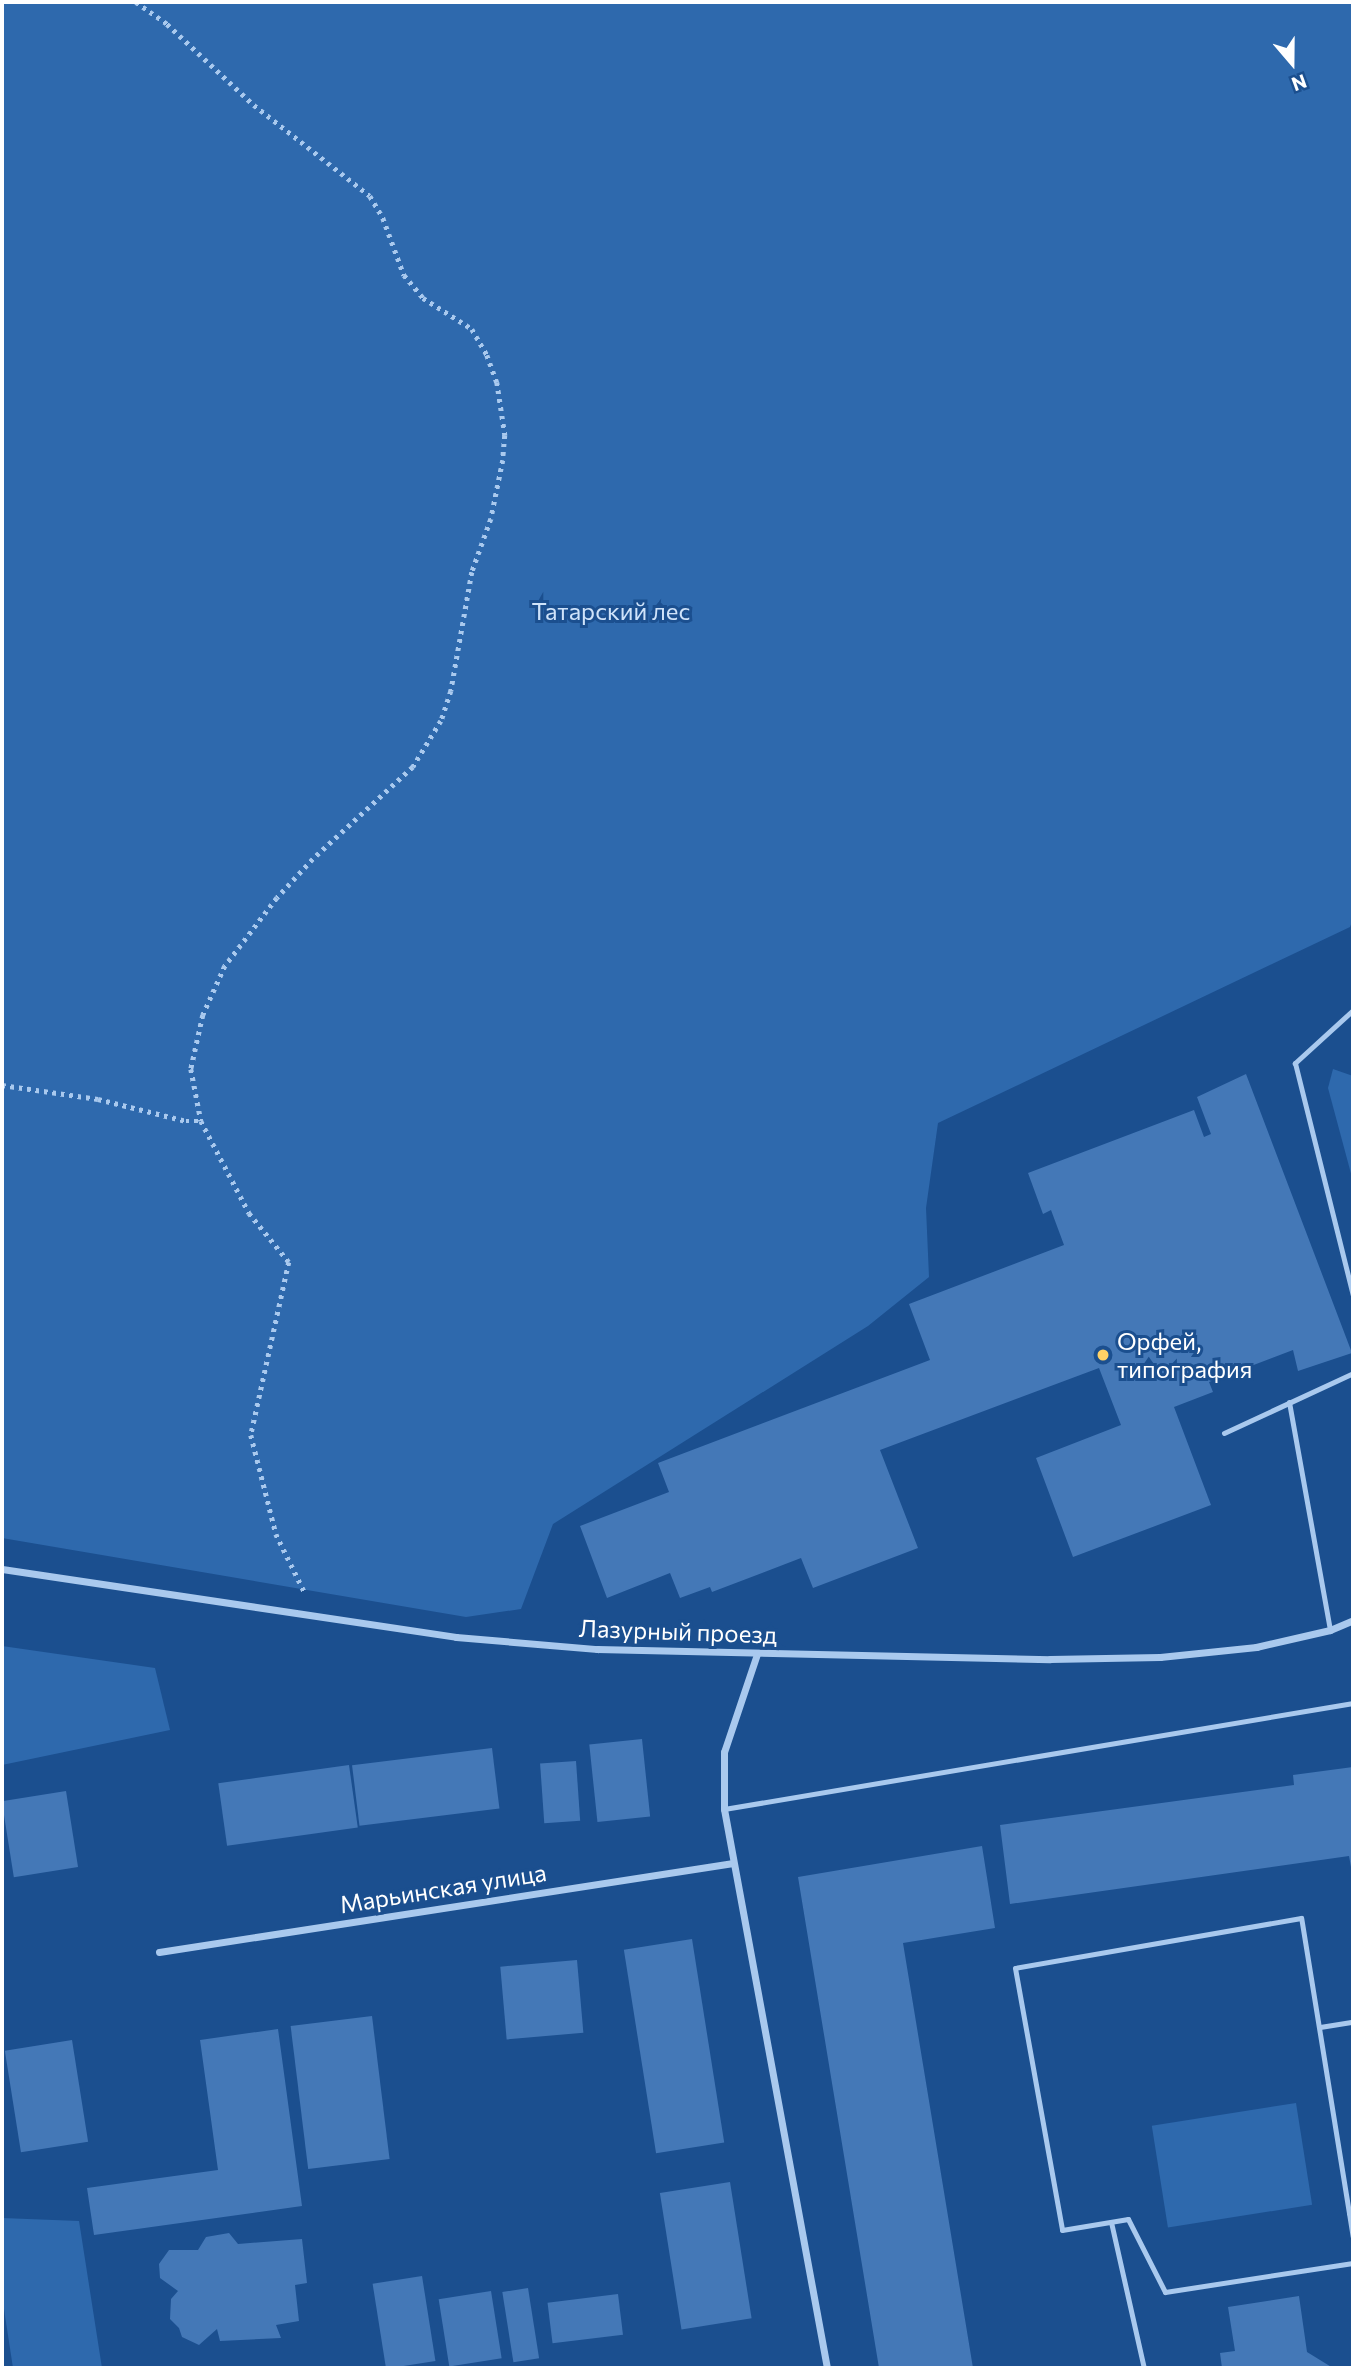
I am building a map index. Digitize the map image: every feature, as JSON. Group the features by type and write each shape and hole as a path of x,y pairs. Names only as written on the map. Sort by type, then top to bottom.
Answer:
{"street":[{"name":"Лазурный проезд","path":"2,1569 469,1638 597,1649 757,1654 1160,1657 1256,1647 1330,1630 1353,1620"},
{"path":"757,1654 724,1752 724,1809 827,2368"},
{"name":"Марьинская улица","path":"159,1952 733,1863"}],"lane":[{"path":"1353,1010 1295,1063 1353,1296"},
{"path":"1224,1433 1353,1373"},
{"path":"1290,1402 1330,1630"},
{"path":"724,1809 1353,1703"},
{"path":"1353,2237 1301,1918 1015,1968 1062,2230 1128,2219 1165,2292 1353,2263"},
{"path":"1320,2027 1353,2022"},
{"path":"1111,2222 1144,2368"}],"path":[{"path":"136,2 167,24 254,106 351,178 370,196 383,218 404,275 423,298 472,329 487,355 497,382 505,435 503,460 491,519 472,572 451,691 441,721 413,767 313,859 277,898 225,966 203,1015 191,1069 201,1121 249,1213 289,1262 251,1435 276,1534 317,1616"},
{"path":"2,1085 99,1099 186,1121 201,1121"}],"green space":[{"name":"Татарский лес","path":"2,2 1353,2 1353,919 1350,927 938,1123 926,1208 929,1277 868,1326 553,1524 521,1609 466,1617 2,1538"},
{"path":"1333,1069 1353,1076 1353,1181 1328,1088"},
{"path":"2,1646 155,1668 170,1730 2,1765"},
{"path":"1296,2103 1312,2205 1168,2228 1152,2126"},
{"path":"2,2218 79,2221 102,2368 13,2368 2,2296"}],"building":[{"name":"Орфей, типография","path":"1246,1074 1352,1353 1298,1371 1293,1350 1209,1382 1213,1392 1174,1407 1211,1505 1073,1557 1036,1458 1121,1425 1099,1368 880,1450 918,1548 813,1588 801,1558 712,1592 710,1587 680,1598 670,1573 607,1598 580,1526 669,1492 658,1463 930,1360 909,1304 1064,1245 1051,1210 1043,1214 1028,1173 1194,1110 1204,1137 1211,1134 1197,1097"},
{"path":"642,1739 650,1817 597,1822 589,1745"},
{"path":"492,1748 499,1809 359,1826 352,1765"},
{"path":"576,1761 580,1821 544,1823 540,1764"},
{"path":"349,1765 358,1827 227,1846 218,1783"},
{"path":"1353,1767 1353,1878 1349,1856 1010,1904 1000,1825 1294,1785 1293,1775"},
{"path":"66,1791 78,1867 14,1877 2,1801"},
{"path":"982,1846 995,1928 903,1943 973,2368 879,2368 798,1877"},
{"path":"692,1939 724,2142 656,2153 624,1950"},
{"path":"577,1960 583,2033 507,2039 500,1967"},
{"path":"372,2016 390,2159 308,2169 291,2026"},
{"path":"278,2029 302,2206 94,2235 87,2188 218,2170 200,2040"},
{"path":"72,2040 88,2142 21,2152 5,2051"},
{"path":"730,2182 752,2318 681,2329 660,2193"},
{"path":"229,2233 238,2244 302,2239 307,2283 295,2285 299,2321 276,2325 281,2338 220,2341 217,2329 199,2345 182,2337 179,2328 170,2319 171,2299 178,2291 160,2278 159,2264 169,2250 198,2250 206,2237"},
{"path":"422,2276 435,2361 386,2368 373,2284"},
{"path":"528,2288 539,2358 513,2362 502,2292"},
{"path":"491,2291 502,2358 449,2366 439,2299"},
{"path":"618,2294 623,2335 553,2343 548,2303"},
{"path":"1299,2296 1307,2352 1333,2368 1222,2368 1220,2353 1235,2351 1228,2307"}],"place":[{"name":"Орфей, типография","path":"1103,1355"}]}
